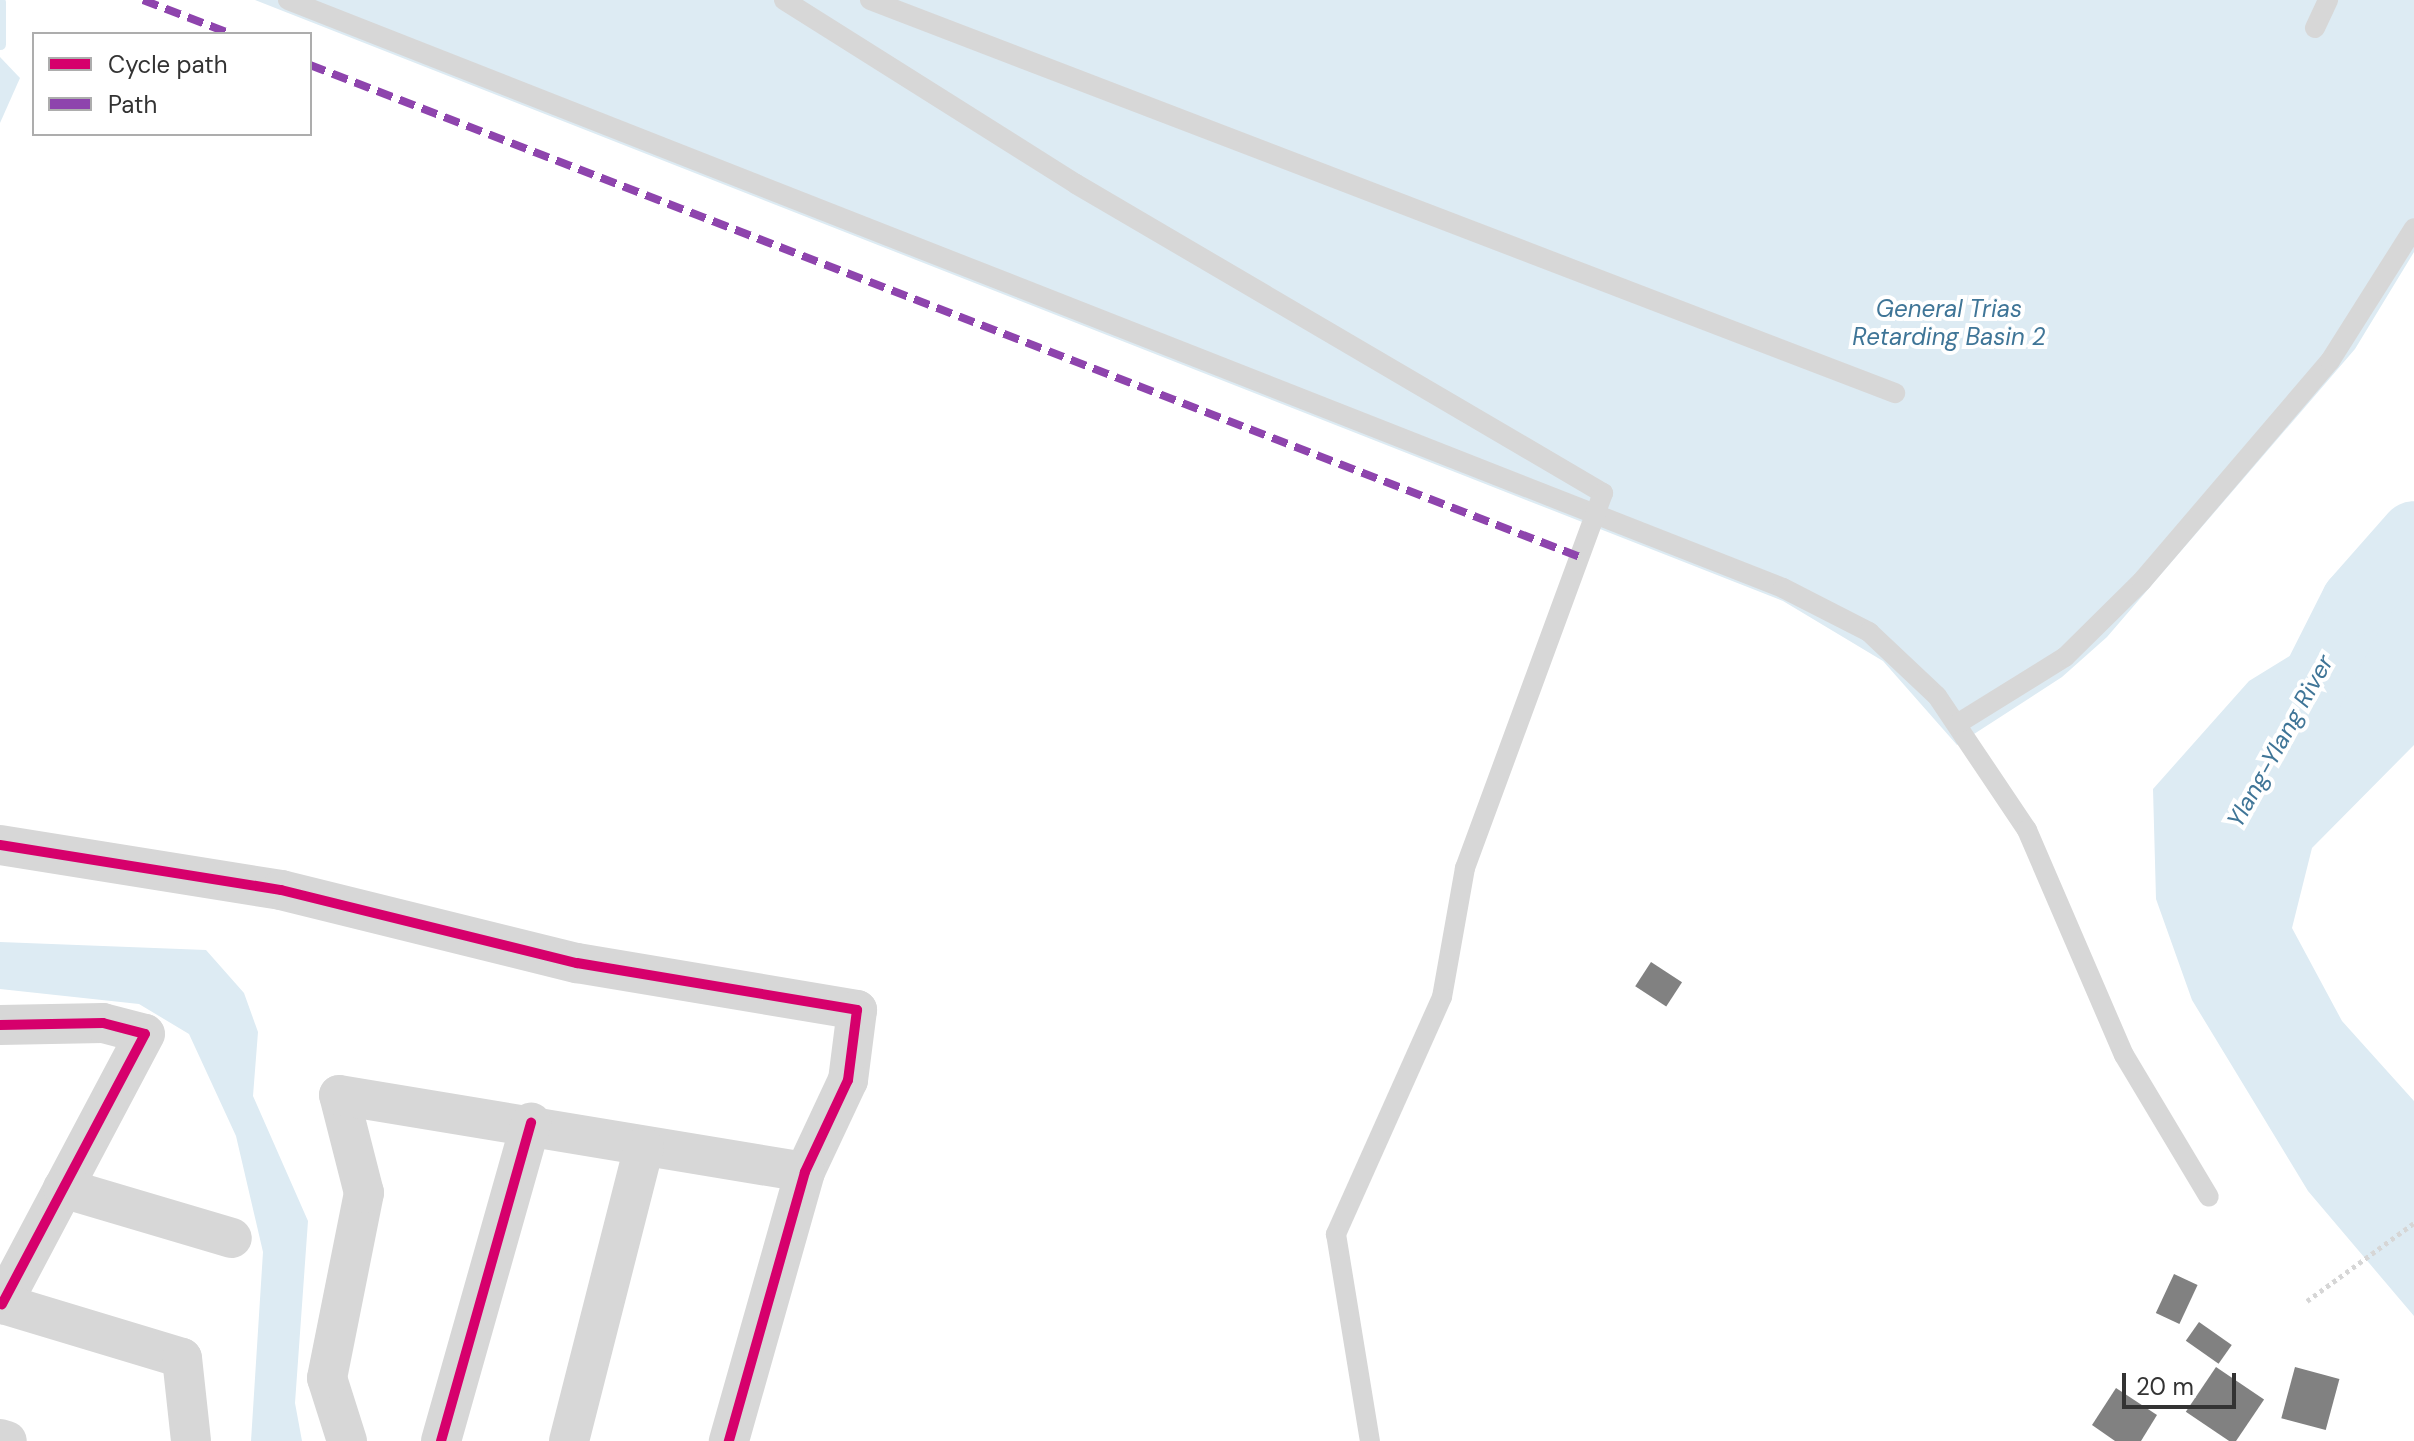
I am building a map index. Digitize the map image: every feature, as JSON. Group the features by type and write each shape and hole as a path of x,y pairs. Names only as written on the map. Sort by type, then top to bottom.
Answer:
{"street":[{"path":"0,845 281,890 577,963 857,1010 848,1080 805,1172 729,1441"},
{"path":"1,1026 103,1023 145,1034 1,1304 182,1358 191,1441"},
{"path":"347,1441 327,1378 364,1193 339,1095 531,1122 644,1147 805,1172"},
{"path":"441,1441 531,1122"},
{"path":"569,1441 644,1147"},
{"path":"63,1188 232,1238"},
{"path":"0,1439 7,1441"}],"lane":[{"path":"288,0 1595,515 1842,616 1905,662 1957,724 2034,843 2124,1055 2209,1197"},
{"path":"784,0 1024,153 1603,493 1465,868 1442,997 1336,1234 1370,1441"},
{"path":"870,0 1895,393"},
{"path":"2315,28 2328,0"},
{"path":"1957,724 2065,657 2142,581 2330,361 2414,228"}],"path":[{"path":"2307,1301 2414,1223"}],"water":[{"name":"General Trias Retarding Basin 2","path":"255,0 2414,0 2414,252 2355,349 2107,637 2062,677 1957,745 1883,661 1783,601"},
{"path":"0,57 20,78 0,123"},
{"path":"2414,562 2414,745 2312,848 2292,928 2342,1021 2414,1101 2414,1316 2308,1191 2192,1000 2156,899 2153,789 2249,681 2359,613"},
{"path":"0,942 206,950 244,993 258,1032 253,1096 308,1221 295,1403 302,1441 251,1441 263,1252 236,1136 189,1034 139,1004 0,989"}],"building":[{"path":"1651,962 1682,982 1666,1006 1635,986"},
{"path":"2174,1274 2198,1285 2179,1324 2156,1313"},
{"path":"2199,1322 2232,1345 2219,1364 2186,1341"},
{"path":"2216,1367 2264,1399 2236,1441 2229,1441 2186,1412"},
{"path":"2295,1367 2339,1379 2326,1430 2281,1418"},
{"path":"2116,1388 2157,1415 2141,1441 2115,1441 2092,1425"}],"waterway":[{"path":"0,2 0,44"},
{"name":"Ylang-Ylang River","path":"2304,703 2355,602 2414,535"}],"marked path":[{"path":"143,0 226,32"},
{"path":"312,66 1580,557"}],"cycle path":[{"path":"0,845 281,890 577,963 857,1010 848,1080 805,1172 729,1441"},
{"path":"0,1025 103,1023 145,1034 2,1304"},
{"path":"441,1441 531,1122"}]}
